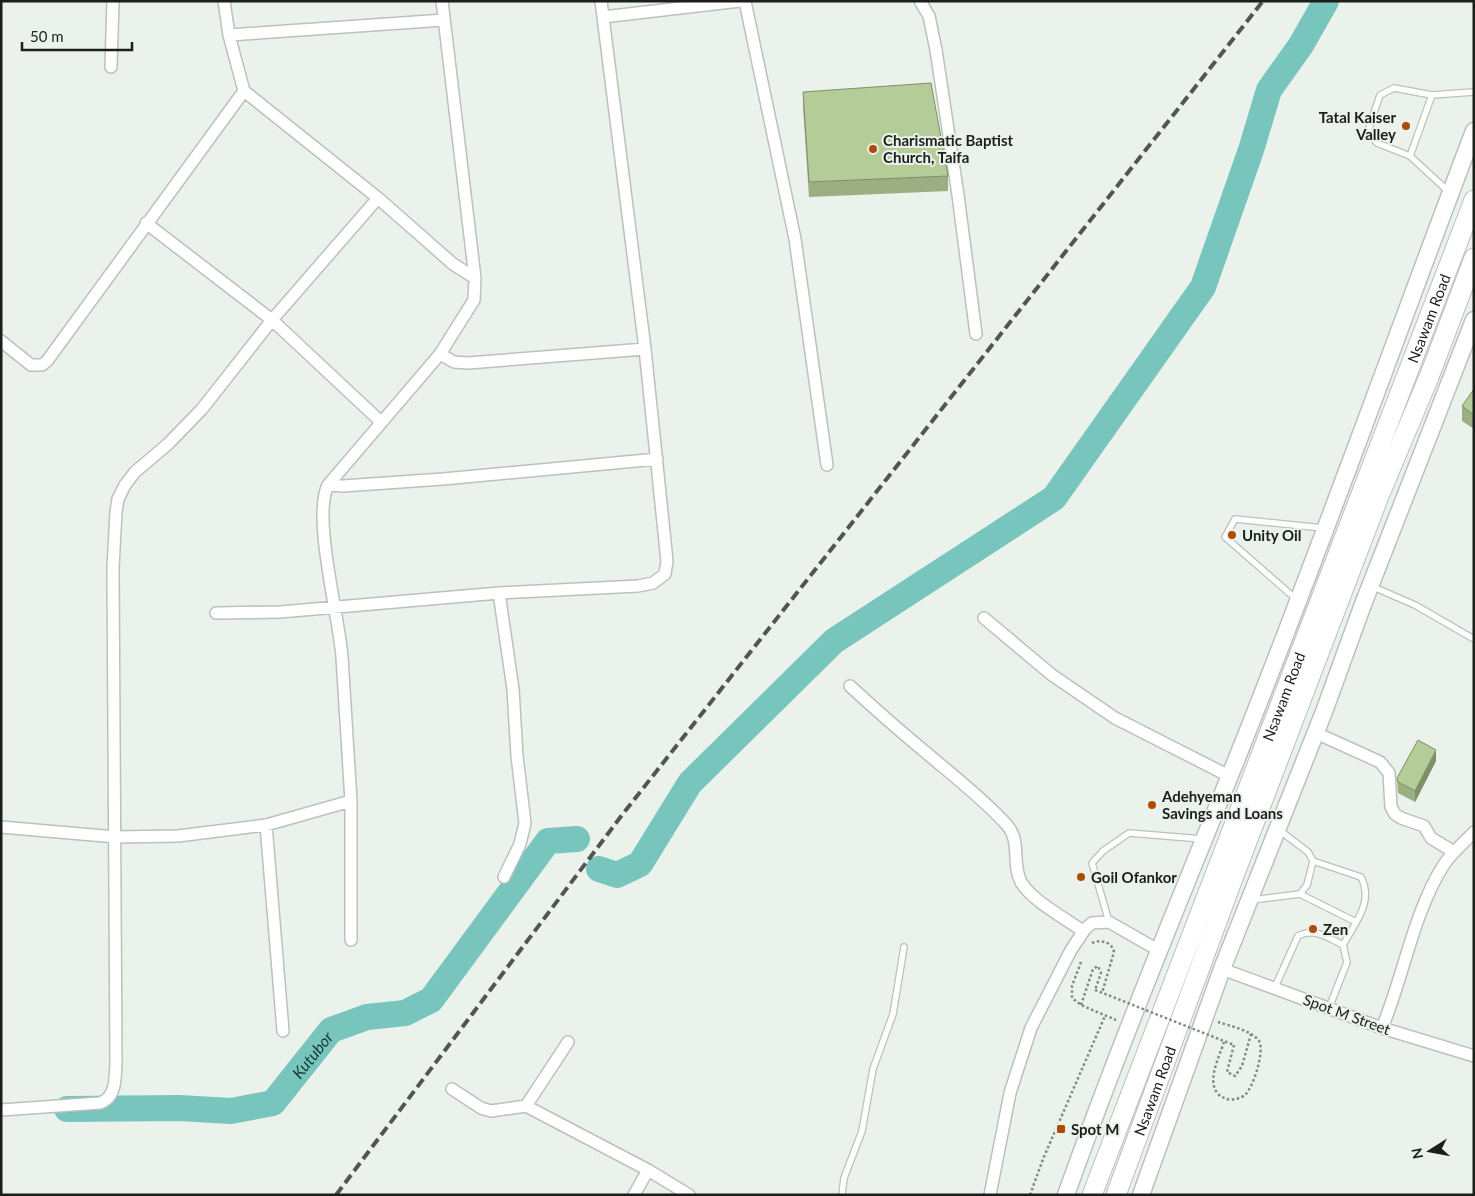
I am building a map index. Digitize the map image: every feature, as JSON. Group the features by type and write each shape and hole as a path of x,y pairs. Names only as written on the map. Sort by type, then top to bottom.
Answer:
{"highway":[{"name":"Nsawam Road","path":"1092,1195 1474,200"},
{"name":"Nsawam Road","path":"1116,1195 1232,881 1379,496 1429,377 1474,258"}],"main road":[{"path":"1066,1195 1129,1024 1298,600 1474,131"},
{"path":"1141,1195 1222,968 1316,733 1370,586 1474,320"}],"street":[{"path":"111,67 113,1"},
{"path":"224,1 229,35 244,92 378,198 453,264 474,278"},
{"path":"351,940 351,801 341,642 322,510 324,493 328,485 380,421 440,354 474,300 474,278 442,1"},
{"path":"216,613 280,612 500,593 638,586 653,583 665,574 668,561 645,349 601,1"},
{"path":"603,17 740,1"},
{"path":"745,1 795,238 827,465"},
{"path":"920,1 929,16 936,50 958,195 976,334"},
{"path":"229,35 444,20"},
{"path":"1,341 31,365 42,365 47,361 244,92"},
{"path":"1,1110 93,1104 106,1101 111,1096 114,1088 116,1062 116,837 113,568 118,499 125,485 135,472 168,444 202,409 272,320 378,198"},
{"path":"146,224 272,320 380,421"},
{"path":"440,354 454,362 468,363 645,349"},
{"path":"328,485 343,486 443,479 657,459"},
{"path":"500,593 513,689 517,756 525,823 520,844 504,877"},
{"path":"984,618 1052,676 1108,714 1229,776"},
{"path":"850,686 888,721 987,803 1005,822 1015,838 1017,870 1022,882 1041,900 1083,931"},
{"path":"1316,733 1380,762 1389,773 1392,810 1401,818 1424,826 1431,838 1454,852"},
{"path":"1,827 116,837 178,836 266,825 351,801"},
{"path":"266,825 283,1031"},
{"path":"1382,1028 1425,904 1443,865 1474,832"},
{"path":"990,1195 1010,1093 1031,1028 1071,950 1083,931 1092,923 1108,922 1158,950"},
{"name":"Spot M Street","path":"1222,968 1382,1028 1474,1056"},
{"path":"526,1106 568,1042"},
{"path":"452,1089 481,1108 492,1111 526,1106 648,1170 689,1195"},
{"path":"634,1195 648,1170"}],"lane":[{"path":"1451,194 1410,156 1377,143 1368,131 1380,96 1394,88 1432,95 1474,92"},
{"path":"1410,156 1432,95"},
{"path":"1298,600 1225,537 1235,519 1325,528"},
{"path":"1370,586 1415,606 1474,639"},
{"path":"1277,828 1308,852 1313,861 1361,877 1364,884 1367,900 1343,945 1347,962 1330,1008"},
{"path":"1108,922 1092,863 1103,851 1129,833 1204,839"},
{"path":"1300,894 1307,885 1313,861"},
{"path":"1248,901 1300,894 1356,922"},
{"path":"1275,987 1298,936 1304,933 1316,933 1343,945"},
{"path":"842,1195 844,1178 862,1131 873,1069 893,1014 904,947"}],"path":[{"path":"1087,948 1090,944 1101,941 1114,949 1111,967 1102,993"},
{"path":"1083,955 1071,992 1074,1001 1105,1016 1129,1024"},
{"path":"1081,1005 1093,969 1098,966 1101,973 1095,990 1234,1046 1227,1072 1235,1076 1242,1066 1251,1034"},
{"path":"1030,1195 1043,1159 1105,1016"},
{"path":"1204,1016 1251,1034 1260,1043 1260,1062 1250,1089 1244,1096 1232,1100 1221,1096 1213,1083 1212,1077 1224,1042"}],"building":[{"name":"Charismatic Baptist Church, Taifa","path":"931,83 948,176 809,182 803,92"},
{"path":"1474,389 1474,415 1462,406"},
{"path":"1418,740 1436,750 1415,791 1398,782 1397,778"}],"waterway":[{"path":"599,869 617,875 640,864 690,783 834,641 1054,498 1203,287 1251,150 1269,90 1301,45 1326,1"},
{"name":"Kutubor","path":"67,1109 179,1108 231,1111 273,1103 331,1030 367,1017 405,1013 431,1000 548,841 577,839"}],"railway":[{"path":"336,1195 622,815 1263,1"}],"place":[{"name":"Tatal Kaiser Valley","path":"1406,126"},
{"name":"Charismatic Baptist Church, Taifa","path":"873,149"},
{"name":"Unity Oil","path":"1232,535"},
{"name":"Adehyeman Savings and Loans","path":"1152,805"},
{"name":"Goil Ofankor","path":"1081,877"},
{"name":"Zen","path":"1313,929"},
{"name":"Spot M","path":"1061,1129"}]}
